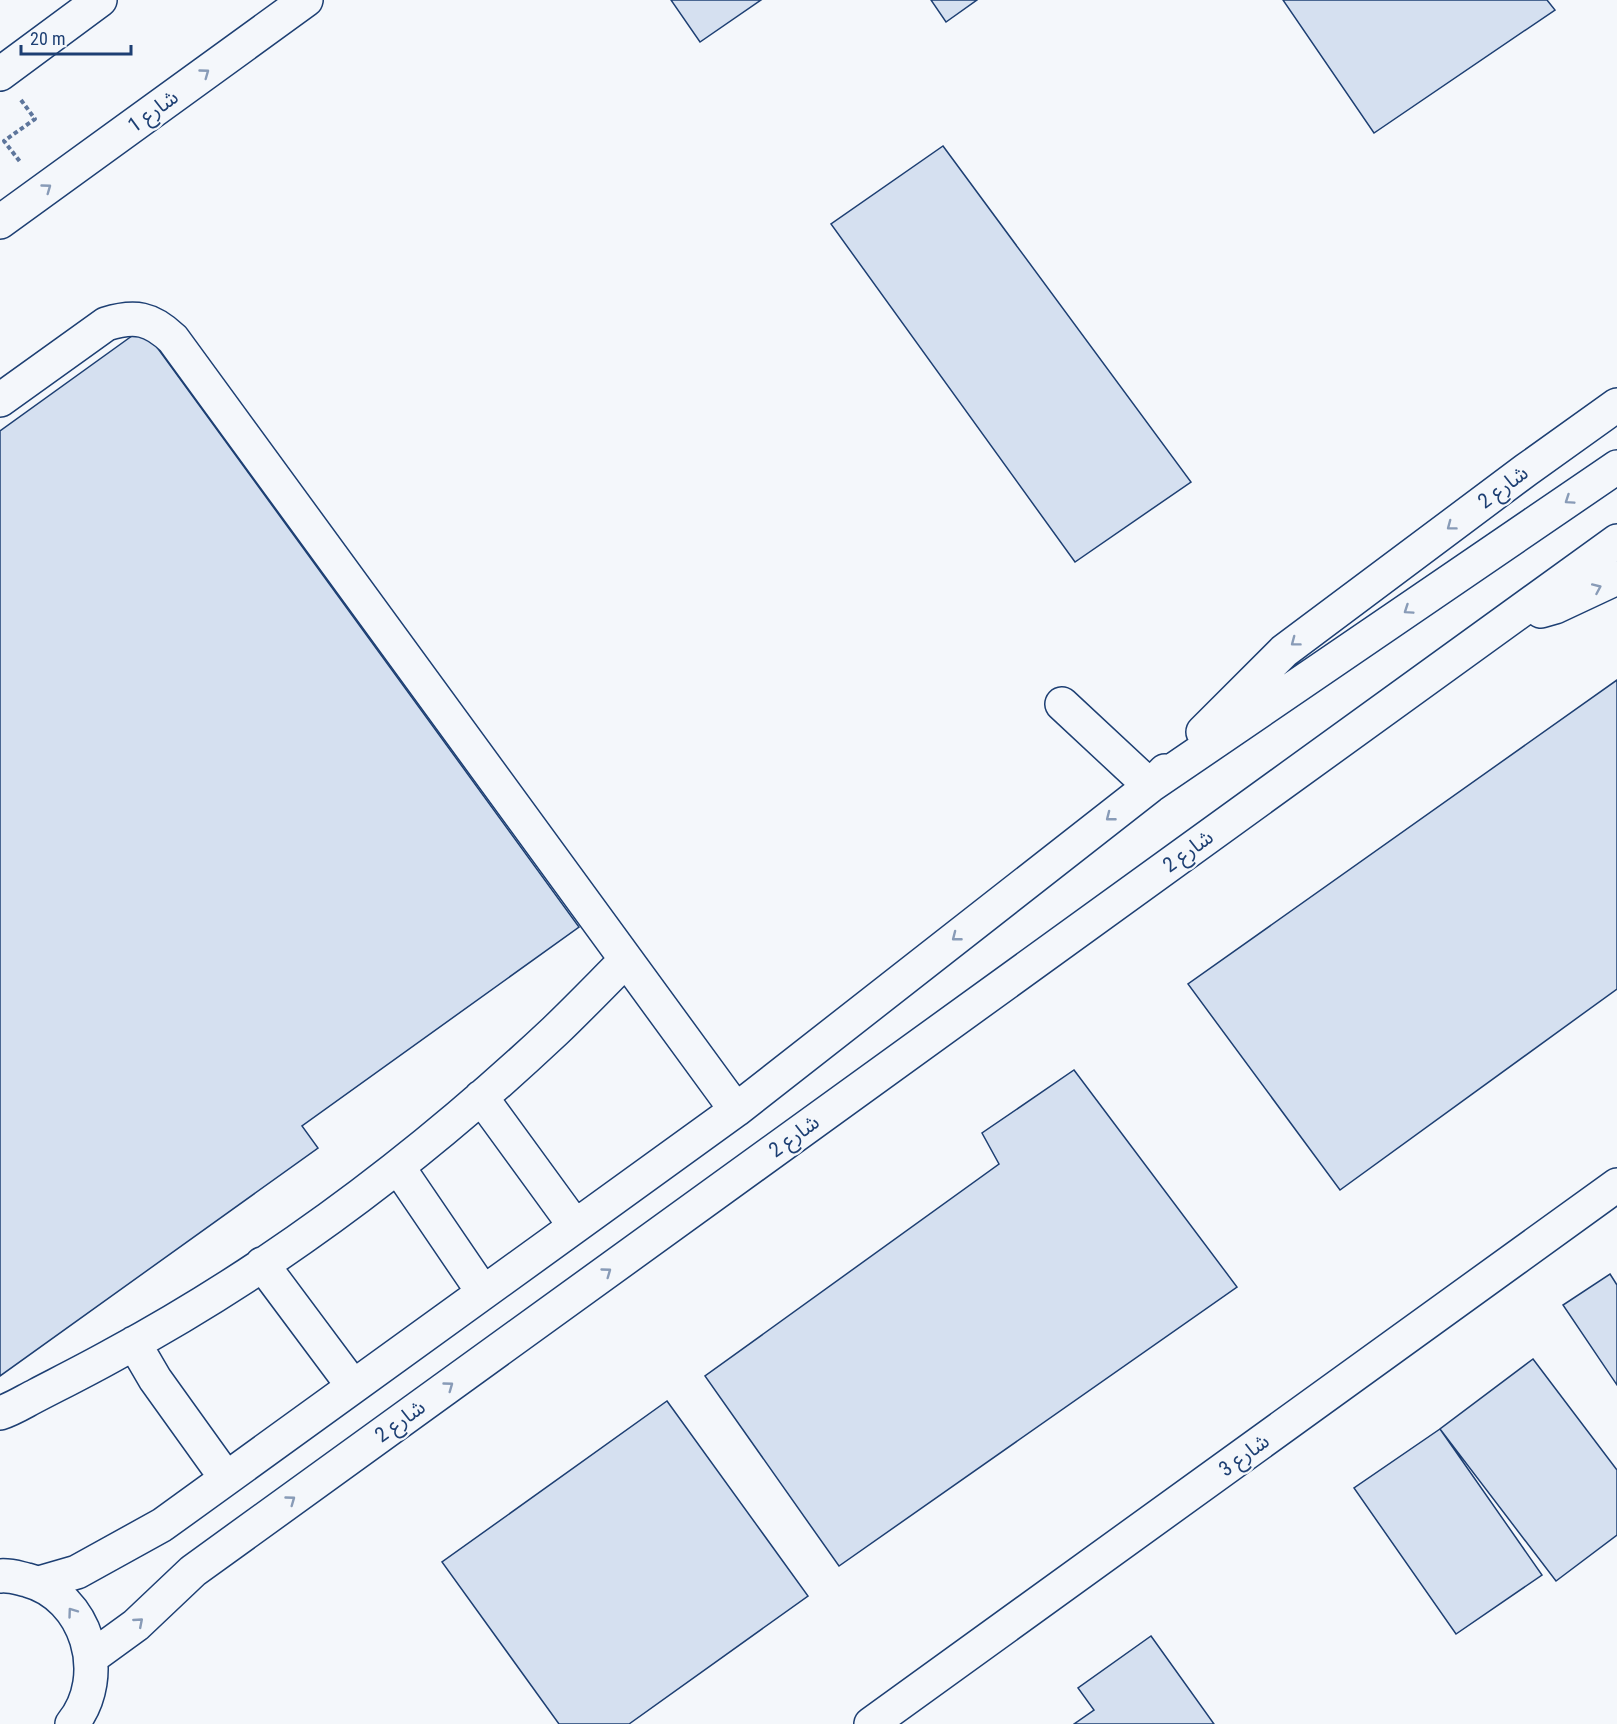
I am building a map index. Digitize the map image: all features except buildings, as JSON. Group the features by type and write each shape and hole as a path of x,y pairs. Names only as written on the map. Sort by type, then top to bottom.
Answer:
{"street":[{"path":"0,73 100,0"},
{"name":"شارع 1","path":"0,222 306,0"},
{"path":"0,400 106,324 120,319 135,318 150,321 173,339 736,1110"},
{"name":"شارع 2","path":"1150,786 1284,651 1617,405"},
{"name":"شارع 2","path":"39,1583 77,1572 162,1525 736,1110 1150,786 1617,467"},
{"name":"شارع 2","path":"92,1657 136,1625 193,1571 1617,541"},
{"name":"شارع 2","path":"1503,624 1555,607 1617,578"},
{"path":"1062,704 1150,786"},
{"path":"0,1413 63,1382 203,1302 331,1216 398,1167 482,1097 626,960"},
{"path":"482,1097 575,1226"},
{"path":"398,1167 483,1292"},
{"name":"شارع 3","path":"872,1724 1617,1185"},
{"path":"262,1264 353,1386"},
{"path":"134,1343 155,1379 226,1478"},
{"path":"0,1576 8,1575 39,1583 64,1602 83,1627 92,1657 92,1674 90,1691 79,1716 72,1724"},
{"path":"90,1691 97,1724"}],"path":[{"path":"0,73 35,119 4,141 43,191"}]}
